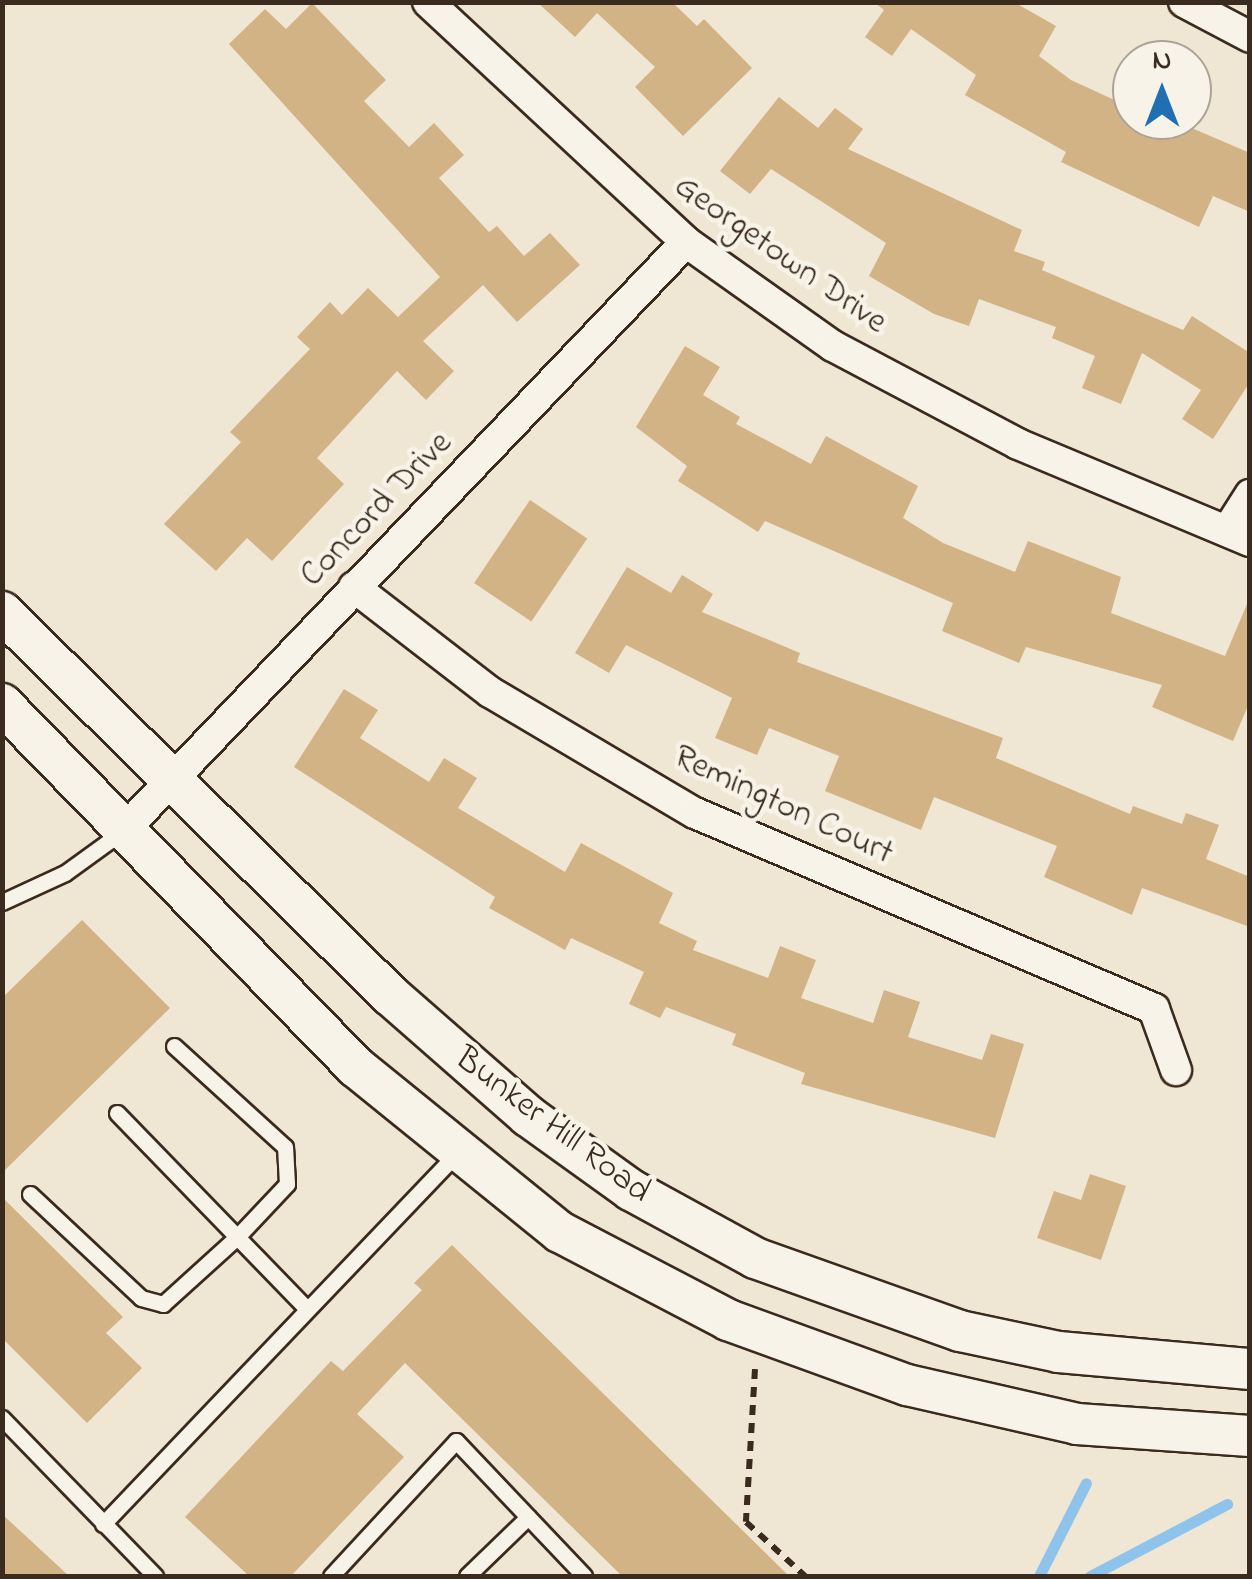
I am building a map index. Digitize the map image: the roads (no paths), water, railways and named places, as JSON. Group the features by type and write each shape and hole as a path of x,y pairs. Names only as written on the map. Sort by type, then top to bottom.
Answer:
{"main road":[{"name":"Bunker Hill Road","path":"2,612 458,1057 558,1138 702,1232 838,1292 960,1331 1059,1352 1250,1369"},
{"path":"2,704 356,1068 608,1260 815,1355 1036,1416 1250,1436"}],"street":[{"name":"Georgetown Drive","path":"428,2 686,242 850,355 1018,444 1238,536"},
{"path":"1184,2 1250,37"},
{"name":"Concord Drive","path":"123,831 177,780 354,587 686,242"},
{"path":"1238,536 1250,494"},
{"name":"Remington Court","path":"354,587 490,692 695,812 1154,1009 1176,1070"}],"lane":[{"path":"2,902 65,873 123,831"},
{"path":"30,1194 142,1298 163,1304 237,1237 287,1184 285,1147 174,1046"},
{"path":"116,1114 307,1309"},
{"path":"103,1524 459,1150"},
{"path":"2,1418 155,1576"},
{"path":"331,1576 456,1441 584,1576"},
{"path":"467,1576 528,1517"}],"waterway":[{"path":"1039,1576 1086,1483"},
{"path":"1090,1576 1227,1504"}]}
